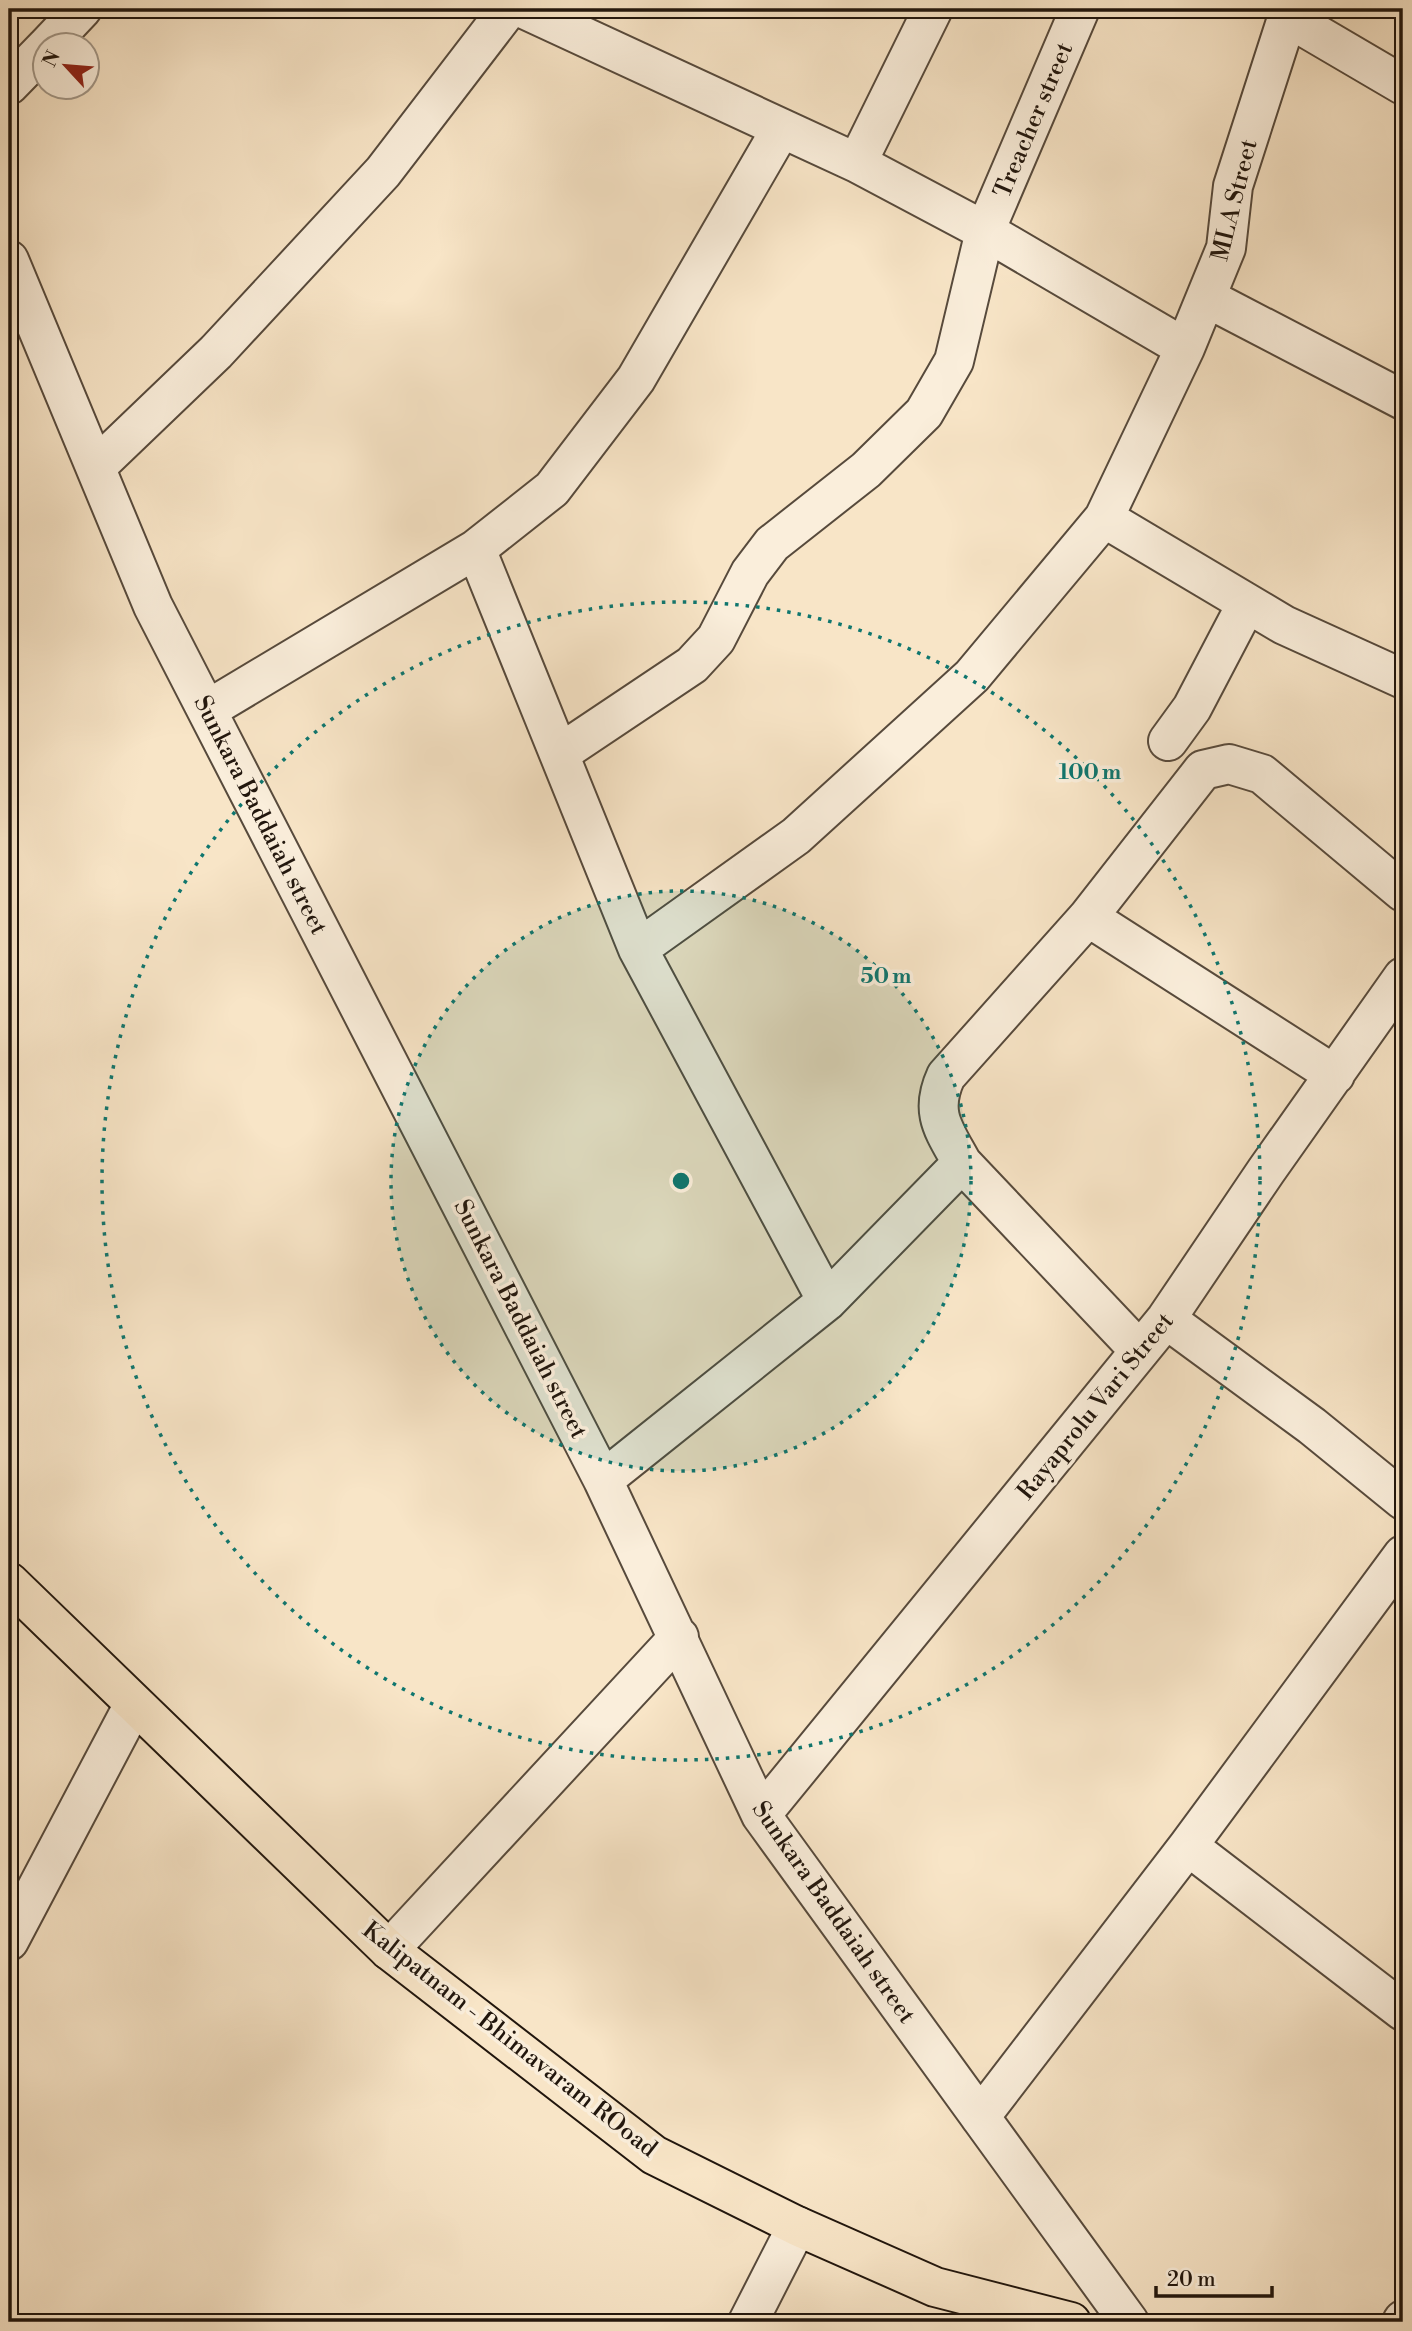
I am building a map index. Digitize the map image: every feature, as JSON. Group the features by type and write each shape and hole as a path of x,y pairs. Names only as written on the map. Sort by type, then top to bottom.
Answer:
{"main road":[{"name":"Kalipatnam - Bhimavaram ROoad","path":"9,1582 389,1950 654,2155 797,2226 935,2287 984,2312 1072,2322"}],"street":[{"path":"60,32 82,9"},
{"path":"96,467 216,352 383,172 508,9"},
{"path":"524,9 857,163 985,232 1185,348"},
{"path":"857,163 933,9"},
{"name":"Treacher street","path":"559,754 692,665 716,639 750,573 772,544 866,470 924,413 954,361 985,232 1080,9"},
{"path":"1288,13 1403,85"},
{"name":"MLA Street","path":"638,949 796,836 972,676 1104,518 1185,348 1226,248 1233,186 1288,13"},
{"path":"9,85 32,61"},
{"path":"207,710 476,549 552,489 636,379 781,129"},
{"name":"Sunkara Baddaiah street","path":"9,260 153,606 603,1480 761,1815 1129,2322"},
{"path":"1207,298 1403,400"},
{"path":"1104,518 1284,625 1403,679"},
{"path":"476,549 638,949 827,1301"},
{"path":"1168,741 1192,708 1247,603"},
{"path":"1140,1351 962,1163 939,1120 938,1094 946,1076 1088,917 1203,770 1229,764 1262,774 1403,892"},
{"path":"1088,917 1335,1075"},
{"name":"Rayaprolu Vari Street","path":"761,1815 1166,1319 1335,1075 1393,1017 1403,977"},
{"path":"603,1480 827,1301 962,1163"},
{"path":"1166,1319 1312,1426 1403,1500"},
{"path":"980,2117 1188,1846 1403,1555"},
{"path":"389,1950 679,1637"},
{"path":"9,1941 134,1704"},
{"path":"1188,1846 1403,2011"},
{"path":"748,2322 797,2226"}]}
